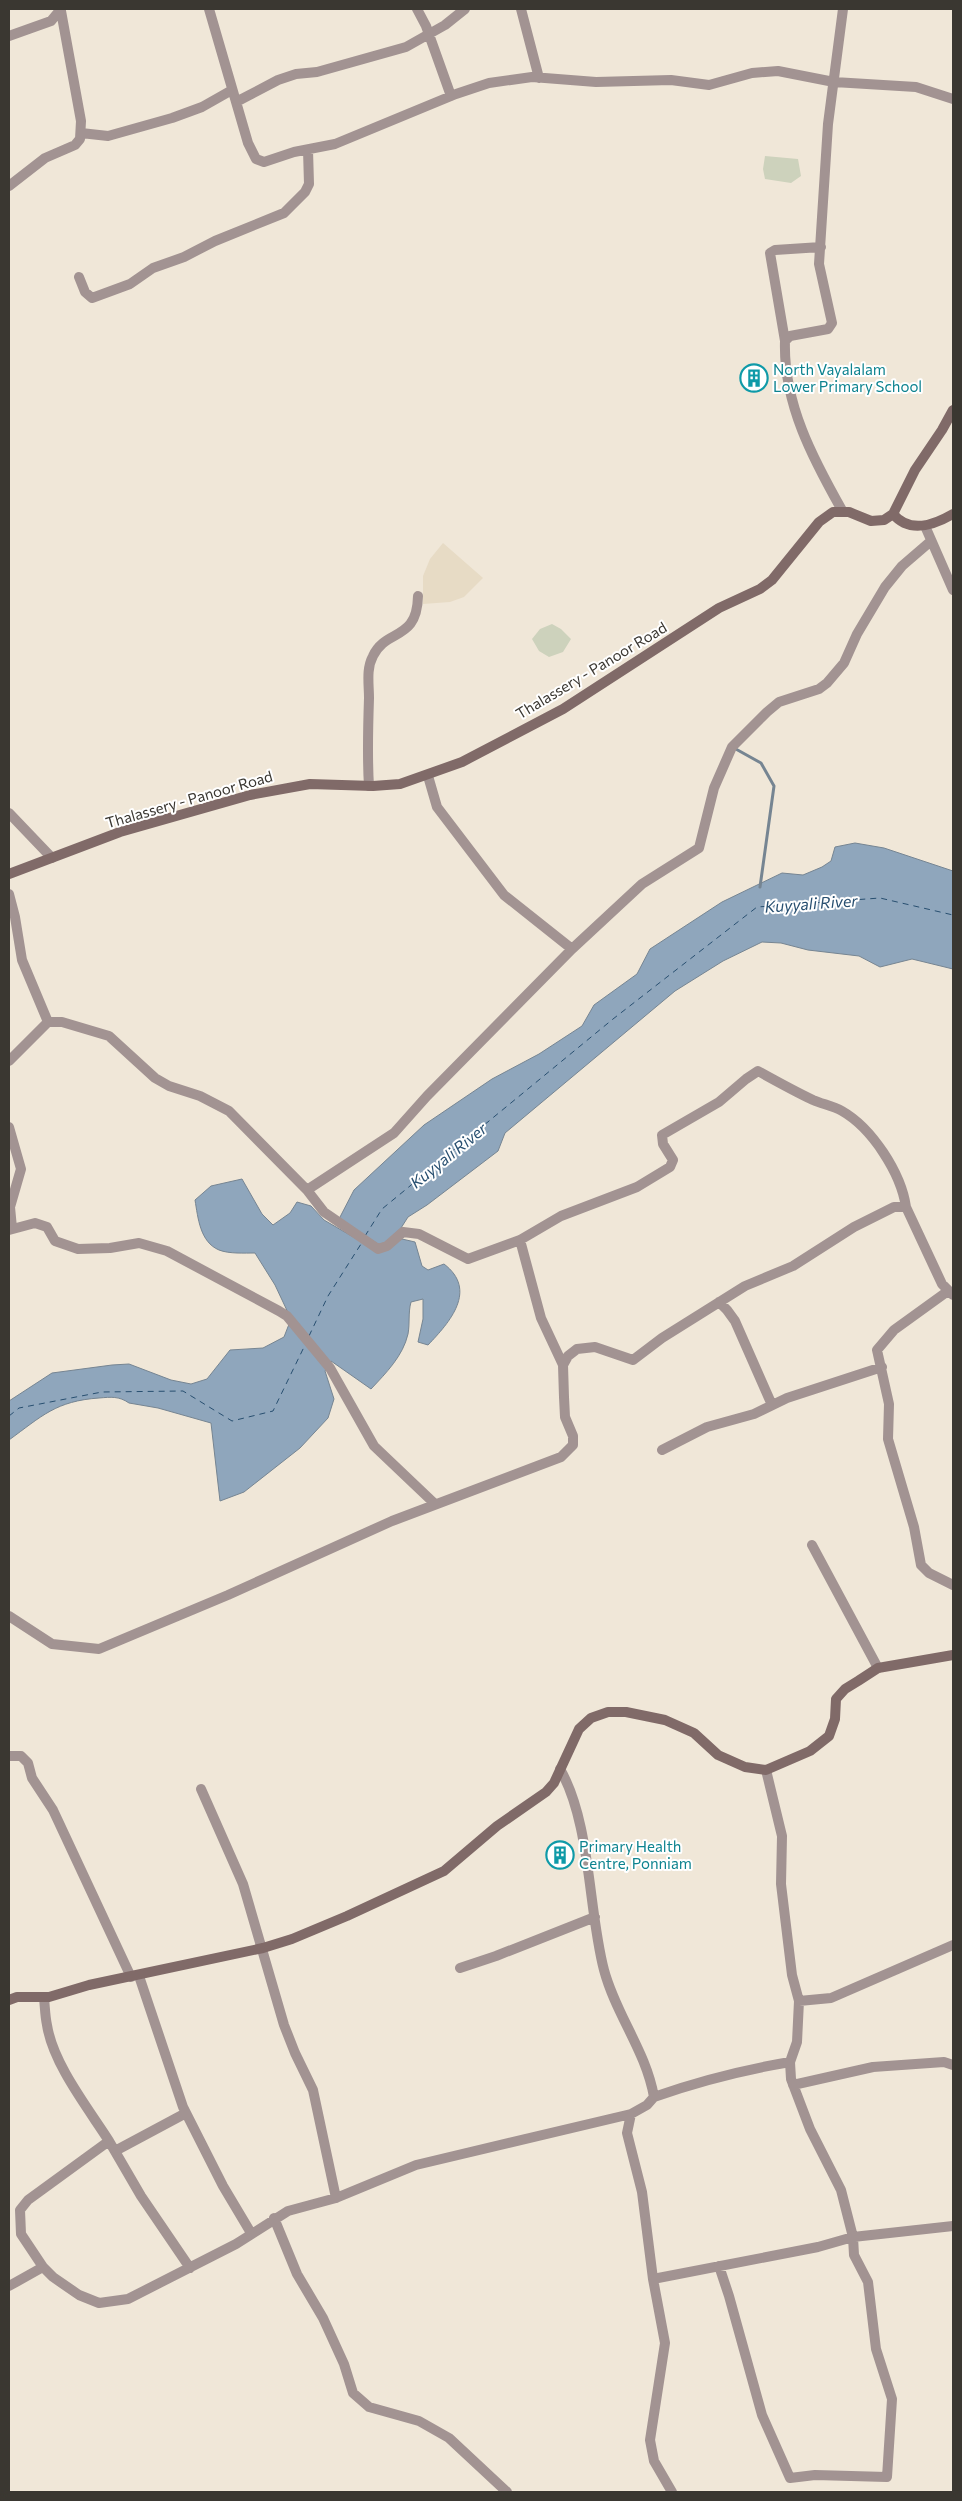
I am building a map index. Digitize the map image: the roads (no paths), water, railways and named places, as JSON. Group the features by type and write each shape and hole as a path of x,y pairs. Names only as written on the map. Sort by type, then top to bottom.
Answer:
{"main road":[{"path":"843,512 849,512 871,521 884,520 893,514 915,470 953,410"},
{"name":"Thalassery - Panoor Road","path":"9,874 120,832 250,795 310,784 369,786 400,784 428,776 462,762 564,708 719,608 760,589 772,580 819,522 833,512 843,512"},
{"path":"893,514 899,521 921,527 937,523 953,514"},
{"path":"9,2000 17,1997 44,1998 204,1959 263,1948 292,1939 347,1916 444,1871 490,1831 546,1792 554,1783 578,1729 591,1718 608,1712 626,1712 665,1720 694,1733 718,1755 745,1767 766,1770 810,1751 824,1741 829,1736 835,1719 836,1699 845,1689 878,1668 952,1657"}],"street":[{"path":"209,9 248,144 256,159 264,162 335,144 451,96 489,83 539,78 596,82 671,80 708,85 752,73 778,71 834,82 916,87 953,99"},
{"path":"417,9 429,34 451,96"},
{"path":"236,102 278,80 406,48 445,25 465,9"},
{"path":"520,9 539,78"},
{"path":"785,341 790,336 828,329 832,323 819,264 824,172 842,9"},
{"path":"9,36 50,21 61,10"},
{"path":"9,186 45,158 75,146 80,139 81,121 61,10"},
{"path":"81,133 108,136 154,123 202,107 232,90"},
{"path":"79,277 84,292 92,298 130,284 153,268 184,257 215,241 284,213 305,192 309,184 308,150"},
{"path":"821,247 775,250 770,253 785,341 784,358 800,428 814,460 843,512"},
{"path":"925,526 953,590"},
{"path":"307,1190 394,1133 427,1096 572,949 642,884 699,848 714,788 732,747 779,702 798,697 827,683 844,663 857,634 885,587 902,566 930,540"},
{"path":"369,786 366,738 368,668 373,655 382,645 408,627 418,613 418,596"},
{"path":"428,776 437,807 504,895 572,949"},
{"path":"9,813 52,858"},
{"path":"9,894 22,960 48,1022"},
{"path":"9,1061 48,1022 62,1022 109,1036 155,1078 169,1086 200,1096 229,1111 307,1190 324,1212 378,1248 387,1246 403,1232 419,1234 468,1259 520,1240 561,1216 637,1187 670,1166 673,1160 663,1144 662,1135 718,1102 758,1071 813,1099 841,1110 858,1122 890,1161 900,1181 906,1207 942,1284 951,1293 921,1309 885,1339 877,1350 889,1404 888,1439 914,1527 921,1565 929,1573 953,1585"},
{"path":"9,1128 21,1169 10,1207 10,1229 35,1223 41,1224 46,1227 55,1241 78,1249 110,1248 138,1242 168,1251 254,1296 287,1316 330,1368 374,1446 435,1504"},
{"path":"562,1365 568,1356 578,1349 594,1347 632,1360 662,1338 745,1286 793,1266 854,1227 894,1207 906,1207"},
{"path":"9,1616 52,1644 99,1649 435,1504 561,1457 568,1452 574,1445 573,1436 565,1417 562,1365 541,1318 520,1240"},
{"path":"718,1302 735,1321 772,1405"},
{"path":"662,1450 707,1427 754,1414 772,1405 882,1367"},
{"path":"812,1545 878,1668"},
{"path":"9,1756 21,1756 28,1763 32,1778 53,1810 135,1976 186,2113 223,2186 251,2233"},
{"path":"560,1769 568,1783 576,1812 604,1970 628,2030 640,2048 650,2073 654,2096"},
{"path":"719,2266 762,2415 790,2478 815,2474 887,2477 892,2399 876,2349 868,2282 854,2255 853,2237 842,2190 810,2129 793,2085 790,2062 797,2042 799,2002 791,1965 781,1884 782,1836 766,1770"},
{"path":"201,1789 243,1884 284,2025 313,2090 336,2198"},
{"path":"460,1968 595,1917"},
{"path":"799,2002 831,1998 953,1945"},
{"path":"44,1998 47,2026 55,2050 72,2082 116,2151 141,2196 190,2268"},
{"path":"109,2141 28,2200 20,2210 22,2234 42,2266 53,2277 79,2295 100,2303 128,2299 190,2268 288,2211 336,2198 416,2165 631,2114 647,2105 654,2096 733,2072 790,2062"},
{"path":"793,2085 873,2067 944,2062 953,2065"},
{"path":"116,2151 186,2113"},
{"path":"631,2114 627,2133 642,2192 653,2279 665,2343 650,2440 654,2461 672,2492"},
{"path":"274,2218 298,2274 323,2318 344,2364 353,2393 369,2407 419,2421 450,2438 507,2492"},
{"path":"9,2224 20,2222"},
{"path":"653,2279 818,2247 853,2237 953,2226"},
{"path":"9,2286 42,2266"}],"water":[{"name":"Kuyyali River","path":"855,843 884,848 953,871 953,969 912,959 880,967 859,956 808,950 781,943 762,942 723,961 675,991 505,1133 498,1151 427,1205 408,1217 401,1228 383,1245 378,1244 339,1219 354,1190 424,1125 492,1079 539,1054 582,1026 594,1005 637,974 650,949 722,902 782,873 803,875 822,867 831,861 835,847"},
{"path":"242,1179 262,1214 273,1225 290,1213 297,1202 311,1206 324,1220 379,1252 402,1239 415,1242 422,1266 428,1270 444,1264 454,1274 459,1284 460,1295 452,1316 428,1345 418,1342 423,1319 423,1299 411,1302 406,1342 393,1364 371,1389 331,1361 325,1371 334,1399 328,1418 300,1448 244,1492 220,1501 211,1423 158,1408 129,1403 118,1398 99,1398 71,1402 60,1406 9,1440 9,1401 52,1373 129,1364 171,1380 191,1384 207,1379 230,1350 263,1348 284,1337 291,1319 275,1285 255,1253 232,1253 219,1250 208,1241 199,1222 195,1200 211,1186"}],"waterway":[{"path":"734,748 761,763 774,786 760,887"}],"place":[{"name":"North Vayalalam Lower Primary School","path":"754,378"},
{"name":"Primary Health Centre, Ponniam","path":"560,1855"}]}
